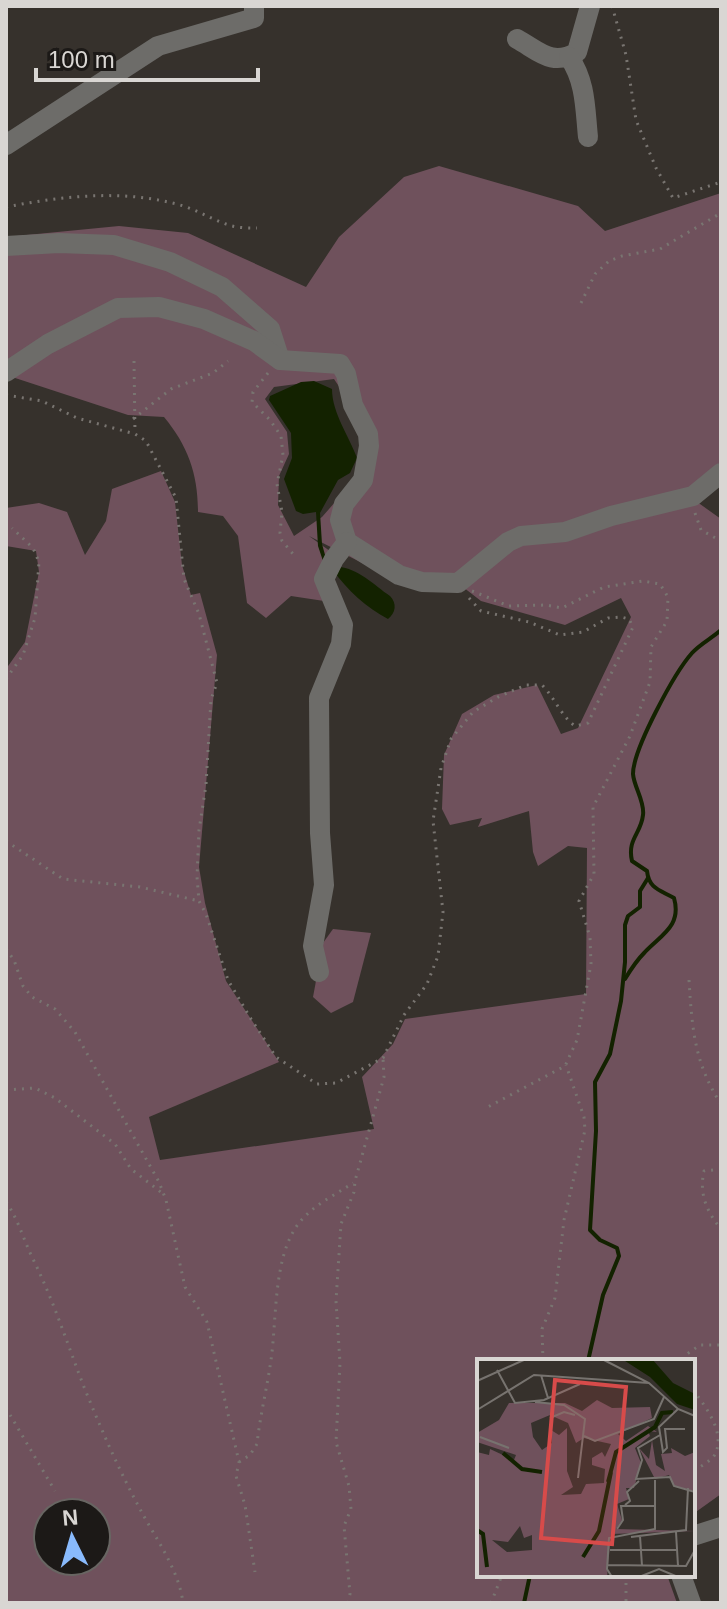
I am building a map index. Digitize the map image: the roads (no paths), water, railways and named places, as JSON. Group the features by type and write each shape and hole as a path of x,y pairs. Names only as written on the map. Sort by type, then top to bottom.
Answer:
{"street":[{"path":"6,145 158,46 254,18 254,6"},
{"path":"517,39 553,59 569,57 577,52 590,6"},
{"path":"569,57 579,72 584,89 588,137"},
{"path":"6,246 59,243 114,245 170,262 222,287 270,329 280,360"},
{"path":"6,372 48,344 118,308 159,307 204,319 254,341 280,360 340,364 346,374 353,405 368,434 369,446 363,480 344,504 340,520 347,542 399,575 422,582 458,583 508,542 521,536 565,532 611,516 693,496 721,473"},
{"path":"319,972 313,946 324,885 320,833 319,698 341,644 343,625 324,579 347,542"},
{"path":"695,1535 721,1527"},
{"path":"682,1577 691,1603"}],"waterway":[{"path":"625,979 639,958 673,923 676,908 674,898 656,888 650,882 647,871 632,861 631,847 642,822 643,810 633,774 635,762 656,711 676,676 692,653 721,630"},
{"path":"588,1359 603,1295 619,1256 617,1248 600,1240 590,1230 596,1131 595,1082 610,1054 621,1001 625,925 628,916 640,907 640,891 648,878"},
{"path":"524,1603 530,1577"}]}
